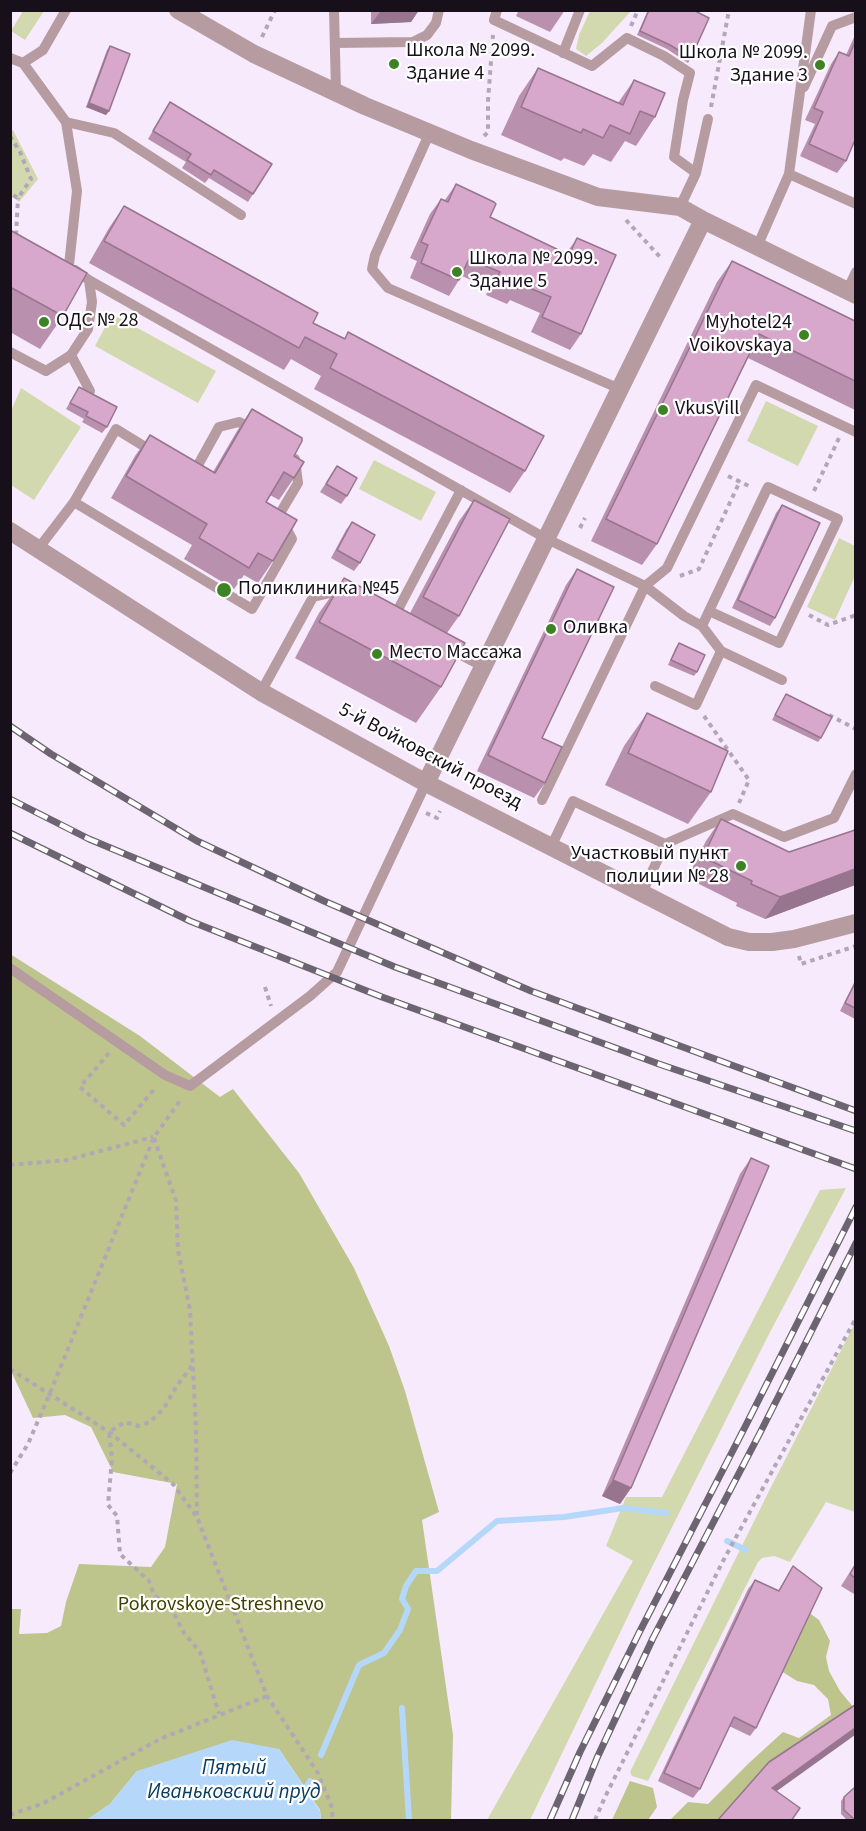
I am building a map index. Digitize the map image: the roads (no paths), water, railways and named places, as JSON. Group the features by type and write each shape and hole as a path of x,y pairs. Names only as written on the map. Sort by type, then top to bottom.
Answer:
{"street":[{"path":"178,10 254,54 364,106 471,150 598,197 680,207 851,293"},
{"path":"426,783 703,220"},
{"name":"5-й Войковский проезд","path":"10,531 261,692 426,783 728,937 749,942 772,942 794,939 855,923"}],"lane":[{"path":"23,63 42,50 66,10"},
{"path":"334,10 336,92"},
{"path":"335,43 413,42 427,35 436,23 439,10"},
{"path":"563,53 580,10"},
{"path":"757,247 789,174 811,10"},
{"path":"496,15 563,53 592,66 627,38 664,56 690,73 683,100 674,157 696,173"},
{"path":"799,99 832,26 855,17"},
{"path":"10,58 23,63 66,122 77,191 64,262 89,280 547,538 649,583 684,616 702,626 721,651 782,680"},
{"path":"680,207 696,173 708,119"},
{"path":"66,122 114,133 241,215"},
{"path":"430,132 375,255 372,269 388,288 620,389"},
{"path":"789,174 855,204"},
{"path":"851,293 855,272"},
{"path":"10,352 46,371 71,355 88,329 92,302 89,280"},
{"path":"71,355 90,390"},
{"path":"542,800 649,583 667,568 756,385 855,432"},
{"path":"182,470 191,476 219,427 239,422 266,437"},
{"path":"38,549 74,502 116,429 163,458"},
{"path":"74,502 252,609 292,539 279,515 298,483 293,452 284,447"},
{"path":"702,626 768,486 838,519 779,644 710,611"},
{"path":"382,614 397,622 461,490"},
{"path":"261,692 313,597 339,591 361,602"},
{"path":"441,644 484,667"},
{"path":"655,686 696,705 721,651"},
{"path":"642,893 665,844 734,814 784,837 834,818 855,774"},
{"path":"10,968 165,1075 190,1086 310,996 337,972 426,783"},
{"path":"551,847 573,801 665,844"}],"water":[{"name":"Пятый Иваньковский пруд","path":"232,1740 279,1749 320,1811 321,1820 87,1820 110,1804 137,1771"}],"waterway":[{"path":"321,1755 359,1665 384,1653 400,1630 408,1609 402,1599 406,1586 416,1571 437,1571 497,1521 564,1517 623,1508 667,1513"},
{"path":"727,1541 746,1550"},
{"path":"402,1708 409,1820"},
{"path":"302,1795 310,1781"}],"railway":[{"path":"10,726 51,754 197,841 324,901 531,991 856,1111"},
{"path":"10,799 89,839 395,967 659,1064 856,1131"},
{"path":"10,833 190,921 382,997 856,1169"},
{"path":"550,1820 580,1752 640,1631 856,1207"},
{"path":"572,1820 597,1758 653,1638 856,1243"}],"place":[{"name":"Школа № 2099. Здание 4","path":"394,64"},
{"name":"Школа № 2099. Здание 3","path":"820,65"},
{"name":"Школа № 2099. Здание 5","path":"457,272"},
{"name":"ОДС № 28","path":"44,322"},
{"name":"Myhotel24 Voikovskaya","path":"804,335"},
{"name":"VkusVill","path":"663,410"},
{"name":"Поликлиника №45","path":"224,590"},
{"name":"Оливка","path":"551,629"},
{"name":"Место Массажа","path":"377,654"},
{"name":"Участковый пункт полиции № 28","path":"741,866"}],"park label":[{"name":"Pokrovskoye-Streshnevo","path":"221,1606"}]}
